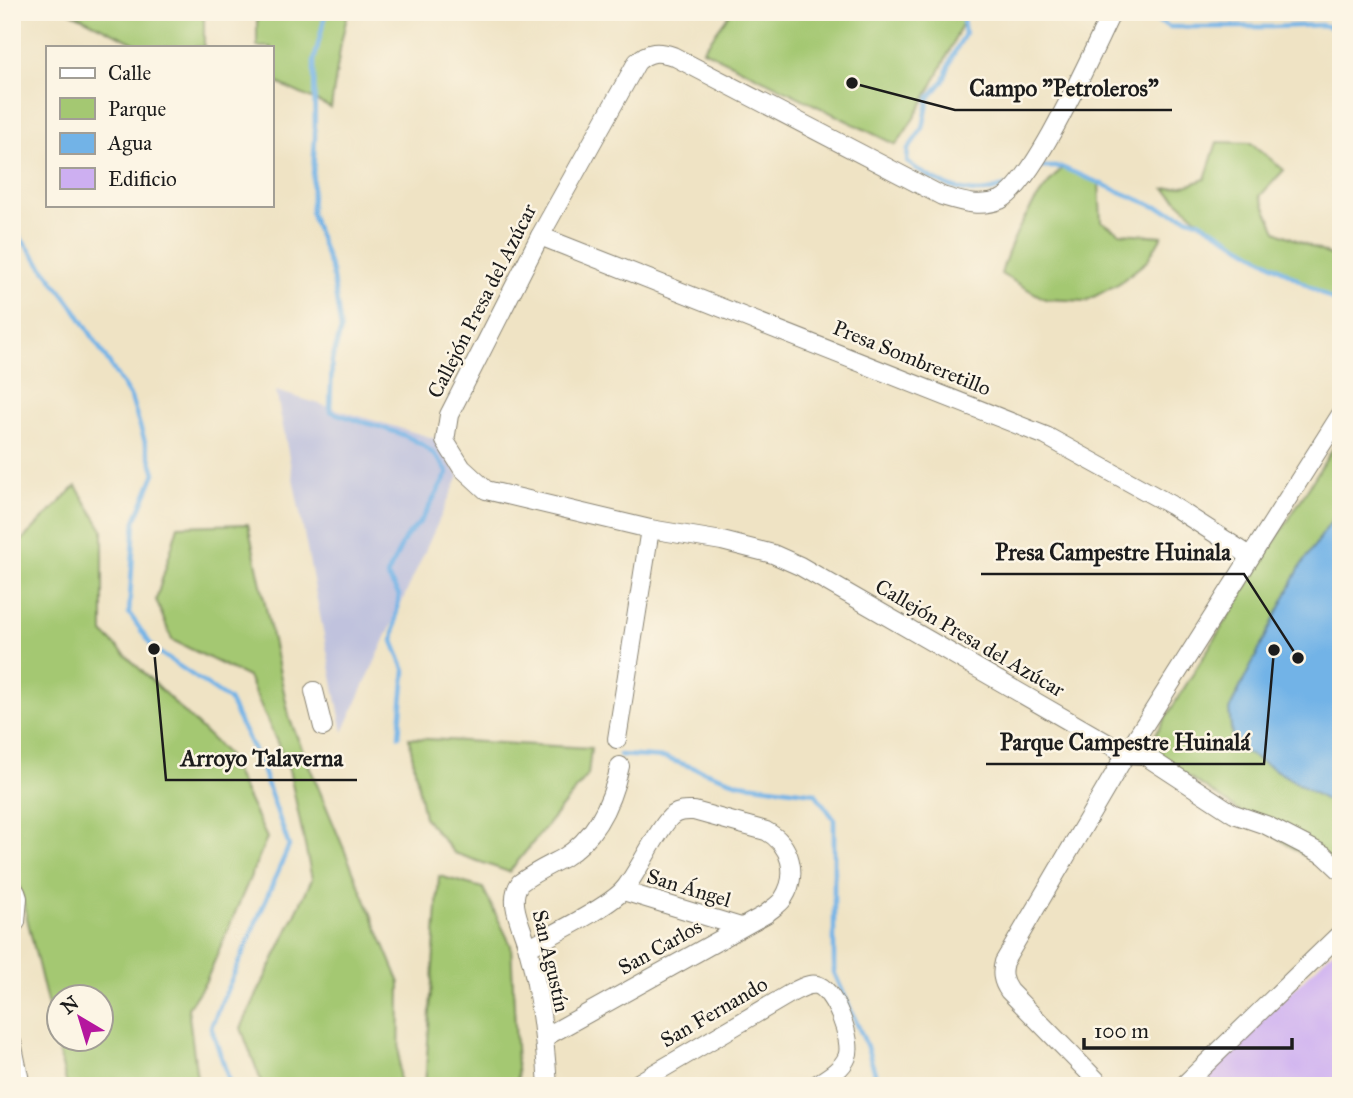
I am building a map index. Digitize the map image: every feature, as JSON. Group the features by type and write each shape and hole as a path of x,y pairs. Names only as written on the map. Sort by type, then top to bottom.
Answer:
{"street":[{"name":"Callejón Presa del Azúcar","path":"1112,12 1039,156 1018,186 998,200 969,205 942,196 673,56 657,52 646,54 637,62 540,236 449,415 445,441 462,468 486,489 650,528 723,541 773,554 800,566 1126,754 1144,755 1234,814 1284,833 1324,855 1341,871"},
{"name":"Presa Sombreretillo","path":"540,236 1046,436 1171,505 1250,556"},
{"path":"1102,1086 1009,991 1003,983 1001,972 1011,947 1126,754 1341,414"},
{"path":"617,739 650,528"},
{"path":"314,691 323,727"},
{"name":"San Agustín","path":"548,1086 545,1037 528,948 513,900 515,889 520,883 566,856 585,839 603,817 616,785 620,766"},
{"name":"San Carlos","path":"545,1037 766,914 782,901 792,872 786,849 777,836 683,810 665,823 641,867 623,891"},
{"path":"12,890 18,898 16,922 12,926"},
{"path":"528,948 623,891"},
{"name":"San Ángel","path":"623,891 741,927"},
{"path":"1184,1086 1341,933"},
{"name":"San Fernando","path":"633,1086 811,984 820,985 828,992 847,1031 850,1045 847,1059 836,1071 814,1086"},
{"path":"12,1042 20,1086"}],"shaded area":[{"path":"276,391 436,439 459,476 343,732"}],"green space":[{"path":"70,12 204,12 204,46 140,46"},
{"path":"257,12 348,12 331,108 273,81 273,46 257,46"},
{"path":"731,12 960,12 963,22 924,100 896,145 703,50"},
{"path":"1217,142 1251,143 1284,170 1260,196 1276,231 1341,260 1341,305 1201,222 1165,189 1205,179"},
{"path":"1062,168 1099,182 1101,221 1120,233 1162,236 1147,261 1118,284 1086,301 1045,299 1001,274 1025,217"},
{"path":"1341,435 1341,881 1147,748"},
{"path":"76,486 103,530 103,633 226,753 267,838 206,981 188,1008 198,1086 67,1086 59,1052 116,1052 116,982 46,982 46,998 12,855 12,550"},
{"path":"248,524 290,720 400,983 399,1086 263,1086 241,1028 312,879 289,769 248,677 172,640 156,600 178,526"},
{"path":"409,738 591,748 588,775 509,872 454,853 424,817"},
{"path":"439,876 483,888 511,945 518,1086 425,1086"}],"water":[{"path":"1341,507 1341,809 1233,745 1229,710 1300,567"}],"building":[{"path":"1341,943 1341,1086 1195,1086"}],"waterway":[{"path":"326,12 314,61 315,137 311,213 332,272 341,330 332,360 330,411 411,439 438,458 448,473 421,521 405,538 387,576 399,595 393,641 405,671 399,736"},
{"path":"962,12 965,34 952,57 944,80 929,98 923,128 908,149 907,162 941,183 966,191 979,192 1004,186"},
{"path":"1121,21 1123,22 1128,12"},
{"path":"1136,12 1170,27 1271,27 1212,26"},
{"path":"1271,27 1321,25 1341,29"},
{"path":"1039,167 1061,167 1154,206 1201,222 1341,305"},
{"path":"12,227 75,309 131,398 155,473 135,521 129,613 154,649 229,700 260,763 289,846 211,1027 231,1086"},
{"path":"620,755 665,758 739,783 815,793 834,819 834,972 866,1044 879,1086"}],"place":[{"name":"Campo \"Petroleros\"","path":"852,83"},
{"name":"Arroyo Talaverna","path":"154,649"},
{"name":"Parque Campestre Huinalá","path":"1274,650"},
{"name":"Presa Campestre Huinala","path":"1298,658"}]}
